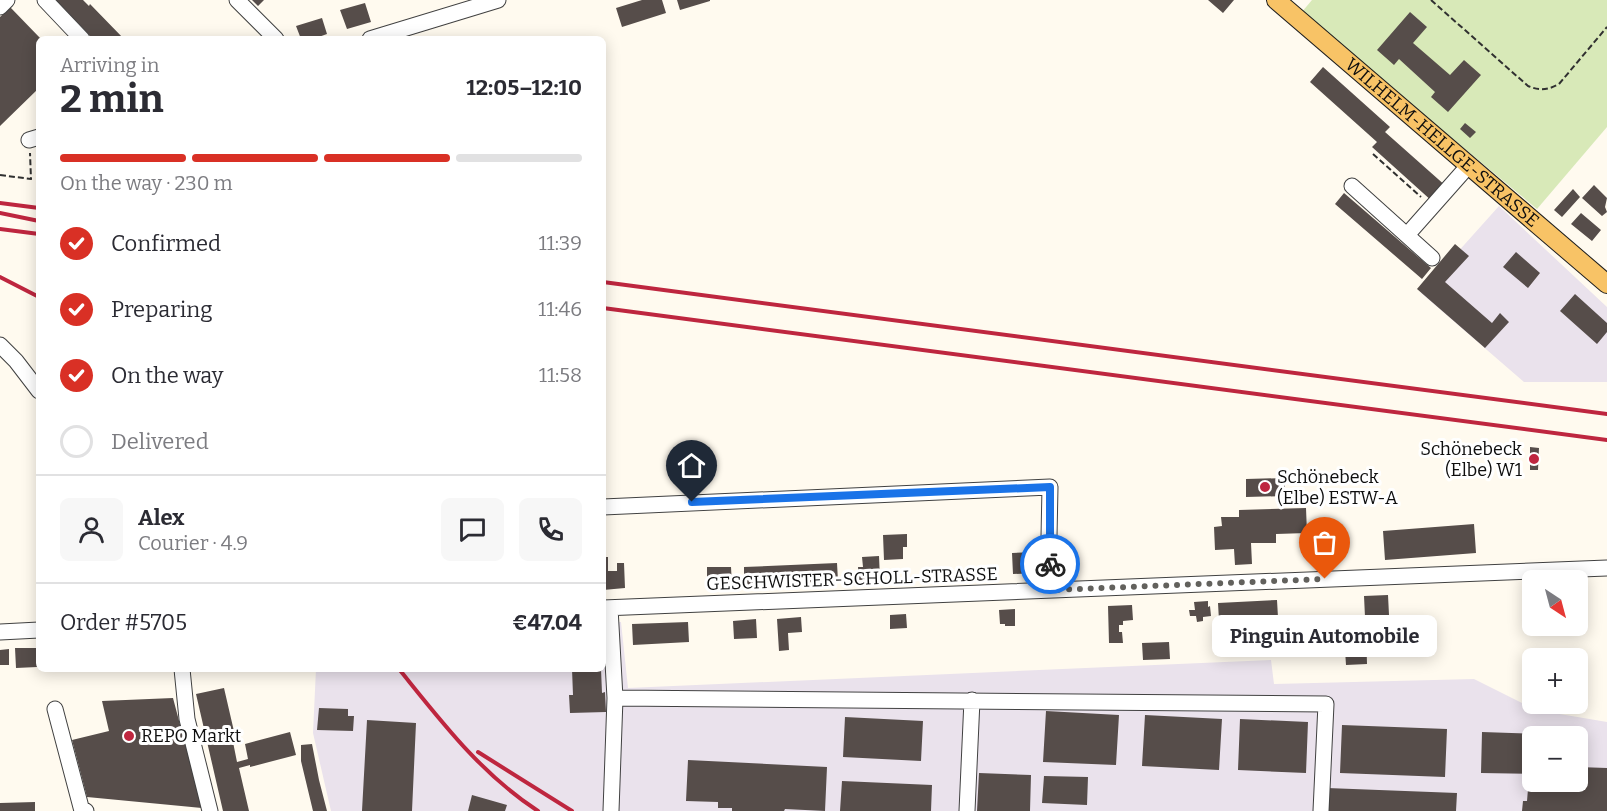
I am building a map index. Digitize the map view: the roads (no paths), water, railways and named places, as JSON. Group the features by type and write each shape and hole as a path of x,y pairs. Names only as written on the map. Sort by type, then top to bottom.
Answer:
{"main road":[{"name":"WILHELM-HELLGE-STRASSE","path":"1276,0 1607,284"}],"street":[{"path":"0,7 8,0"},
{"path":"45,0 79,36"},
{"path":"237,0 273,36"},
{"path":"380,36 498,0"},
{"path":"1407,235 1469,165"},
{"path":"1352,186 1432,258"},
{"path":"0,345 36,387"},
{"path":"606,507 1050,487 1049,537 1052,590"},
{"name":"GESCHWISTER-SCHOLL-STRASSE","path":"606,608 1607,568"},
{"path":"606,608 615,698 611,811"},
{"path":"0,632 36,630"},
{"path":"182,672 187,719 210,811"},
{"path":"615,698 1326,704 1321,811"},
{"path":"967,811 972,700"},
{"path":"55,709 82,811 86,811"}],"railway":[{"path":"0,203 36,208"},
{"path":"0,213 36,220"},
{"path":"0,229 36,234"},
{"path":"0,277 36,295"},
{"path":"606,282 1607,414"},
{"path":"606,308 1607,440"},
{"path":"401,672 446,727 480,764 498,781 538,811"},
{"path":"478,752 572,811"}],"place":[{"name":"Schönebeck (Elbe) W1","path":"1534,459"},
{"name":"Schönebeck (Elbe) ESTW-A","path":"1265,487"},
{"name":"Pinguin Automobile","path":"1325,579"},
{"name":"REPO Markt","path":"129,736"}]}
